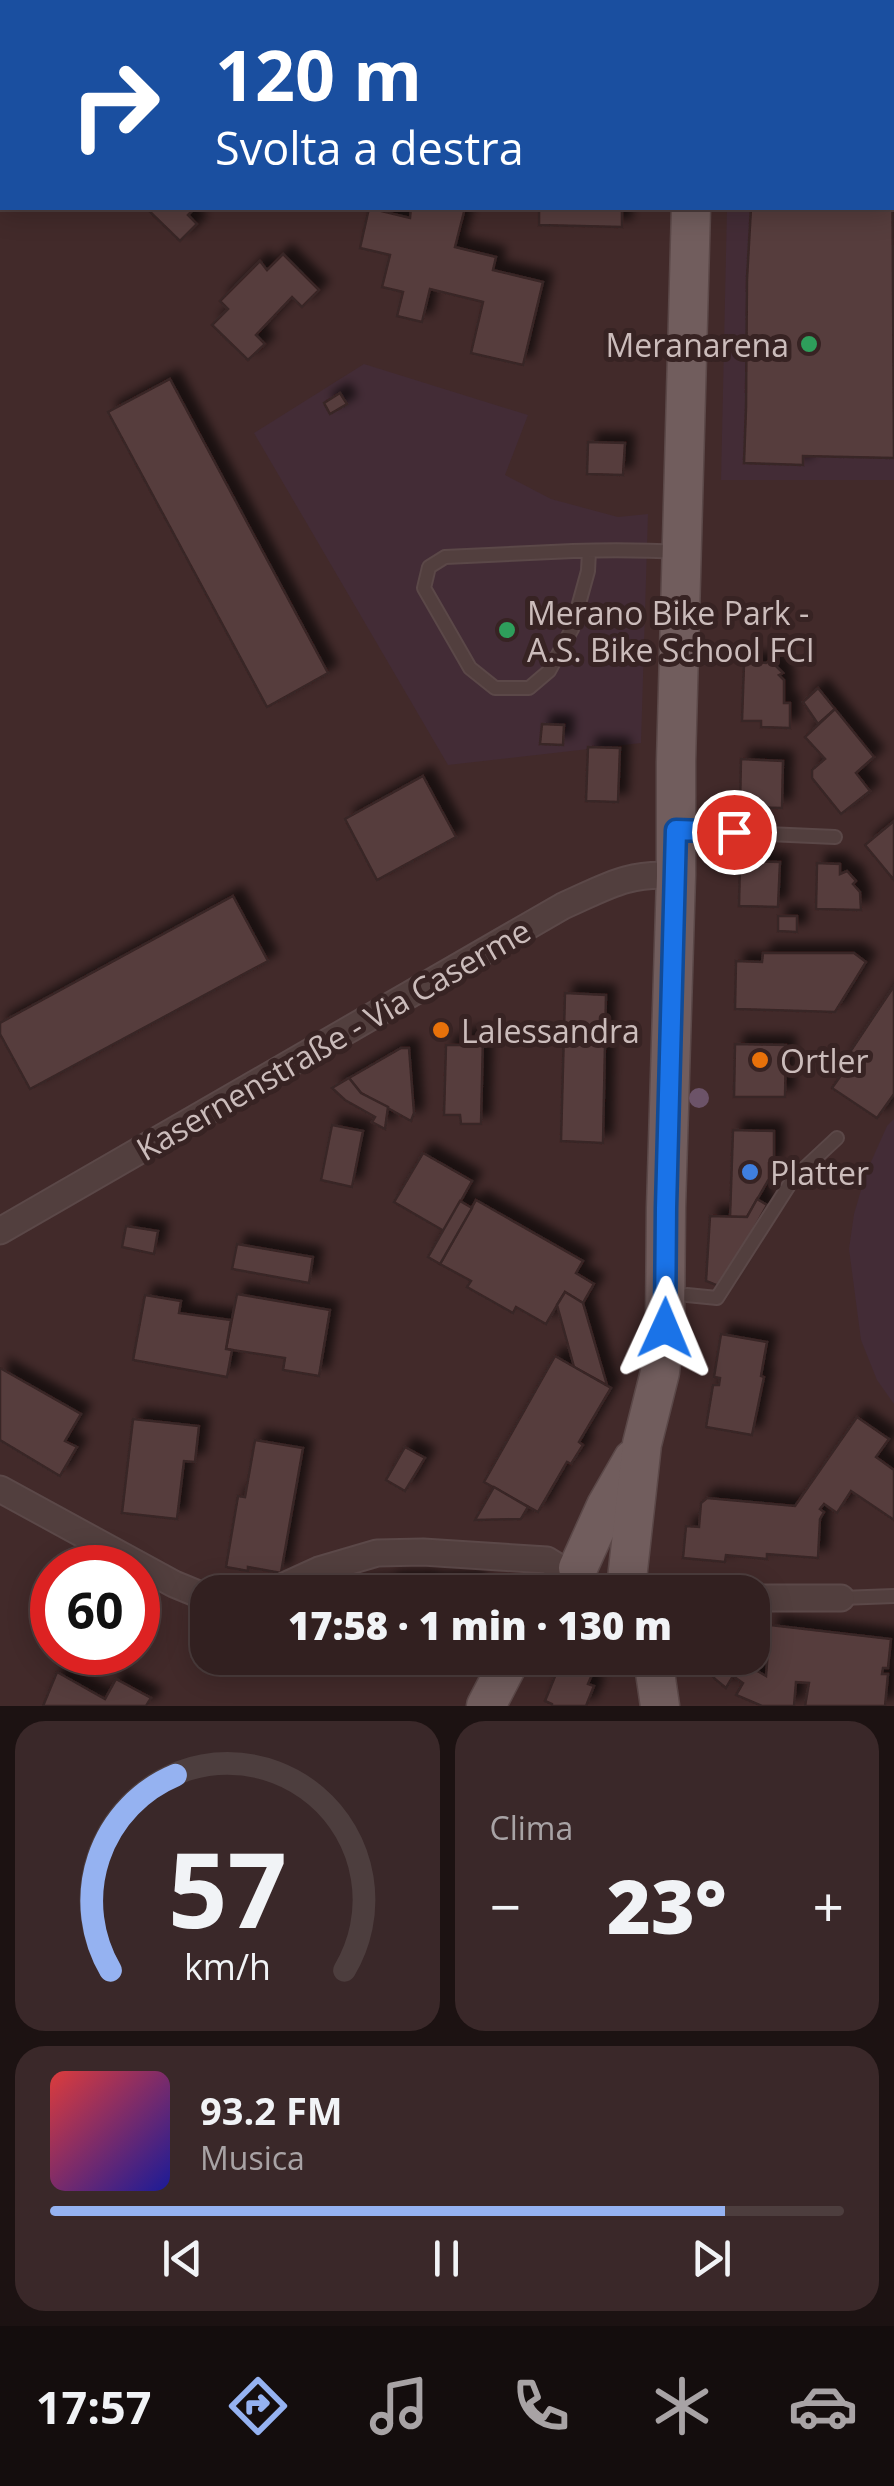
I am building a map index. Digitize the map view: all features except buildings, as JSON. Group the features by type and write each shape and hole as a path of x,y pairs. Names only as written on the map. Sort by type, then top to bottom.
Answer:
{"main road":[{"path":"629,1575 642,1444 660,1372 665,1328 691,210"},
{"path":"569,1575 642,1444"},
{"path":"573,1575 588,1565 600,1566 612,1575"},
{"path":"486,1706 502,1675"},
{"path":"656,1675 665,1704"}],"street":[{"name":"Kasernenstraße - Via Caserme","path":"0,1231 563,906 626,878 676,876"},
{"path":"0,1490 190,1591"},
{"path":"307,1575 378,1553 424,1552 547,1560 563,1575"},
{"path":"770,1598 842,1598"}],"lane":[{"path":"589,551 588,571 572,629 550,671 529,688 496,688 470,668 424,588 429,567 445,558 589,551 682,552"},
{"path":"676,830 835,837"},
{"path":"686,1295 717,1298 793,1179 837,1138"},
{"path":"842,1598 894,1596"}],"shaded area":[{"name":"Meranarena","path":"727,210 894,210 894,480 721,480"},
{"name":"Merano Bike Park - A.S. Bike School FCI","path":"364,364 528,415 505,475 551,499 618,517 648,514 641,743 448,765 254,433"},
{"path":"894,1119 894,1404 877,1380 861,1340 849,1249 866,1173"}],"place":[{"name":"Meranarena","path":"809,344"},
{"name":"Merano Bike Park - A.S. Bike School FCI","path":"507,630"},
{"name":"Lalessandra","path":"441,1030"},
{"name":"Ortler","path":"760,1060"},
{"name":"Platter","path":"750,1172"}],"route":[{"path":"665,1328 676,830 734,832"}]}
